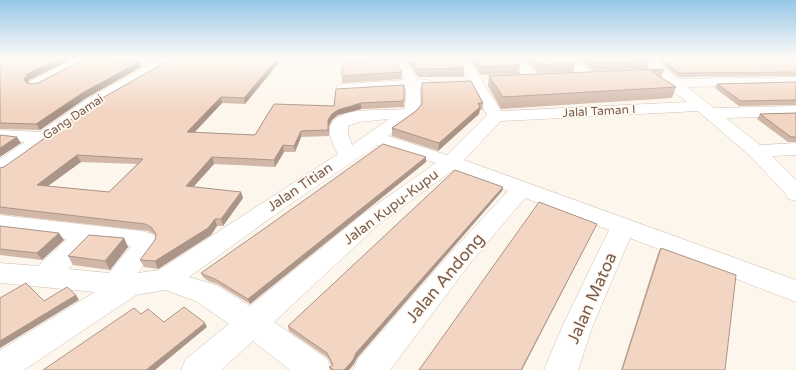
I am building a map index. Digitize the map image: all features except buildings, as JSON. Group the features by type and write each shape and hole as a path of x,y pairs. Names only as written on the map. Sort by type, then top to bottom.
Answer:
{"street":[{"path":"35,84 52,75"},
{"name":"Gang Damai","path":"0,168 93,102 138,75"},
{"path":"348,156 340,139 339,127 342,122 357,116 409,114 414,107 413,84 408,75"},
{"path":"473,75 496,116"},
{"path":"524,75 526,79 547,78"},
{"path":"568,78 596,76 595,75"},
{"path":"660,77 796,81"},
{"path":"660,77 706,109 756,151 796,194"},
{"path":"343,88 436,83"},
{"name":"Jalal Taman I","path":"496,116 706,109 796,111"},
{"name":"Jalan Titian","path":"166,280 409,114"},
{"name":"Jalan Kupu-Kupu","path":"198,370 371,219 451,162 496,116"},
{"path":"0,135 42,137"},
{"path":"375,138 451,162 796,291"},
{"path":"756,151 796,150"},
{"name":"Jalan Andong","path":"370,370 462,256 522,188"},
{"path":"0,223 142,239 146,241 145,246 134,261 122,284 0,368"},
{"name":"Jalan Matoa","path":"561,370 578,325 623,226"},
{"path":"44,277 87,233"},
{"path":"4,276 44,277 122,284 166,280 206,293 252,323 315,370"}]}
